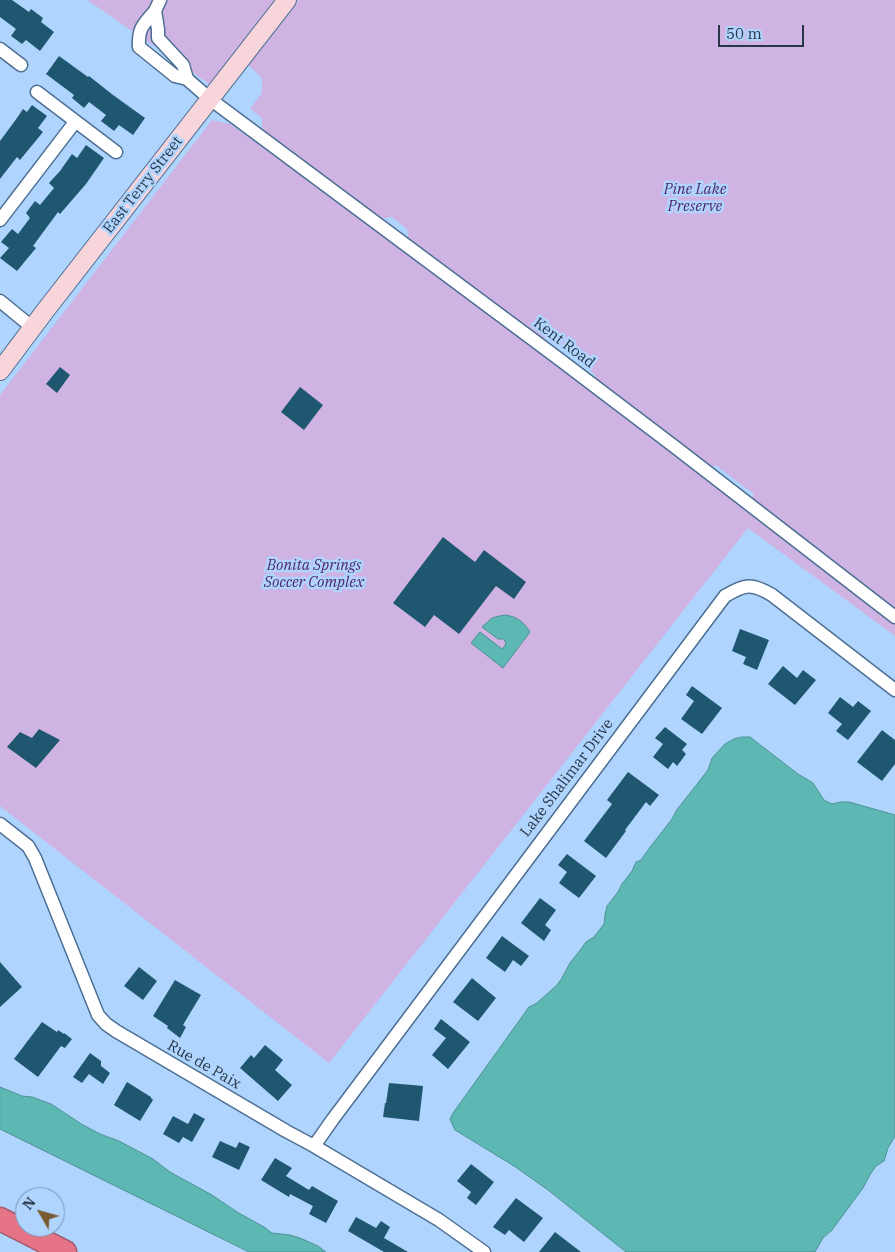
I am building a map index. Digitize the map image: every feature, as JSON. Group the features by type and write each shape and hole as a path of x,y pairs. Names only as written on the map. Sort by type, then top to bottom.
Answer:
{"highway":[{"path":"0,1219 65,1252"}],"street":[{"name":"East Terry Street","path":"0,371 287,0"},
{"path":"157,6 158,38 183,65 187,79"},
{"path":"157,6 141,28 138,37 139,47 176,76 187,79"},
{"path":"140,31 158,29"},
{"path":"0,49 21,65"},
{"name":"Kent Road","path":"187,79 210,100 675,447 895,617"},
{"path":"37,92 116,152"},
{"path":"0,220 75,122"},
{"path":"0,301 33,328"},
{"name":"Lake Shalimar Drive","path":"314,1146 725,596 747,586 761,588 895,690"},
{"name":"Rue de Paix","path":"0,824 28,846 35,858 98,1014 106,1024 439,1220 484,1252"}],"green space":[{"path":"87,0 279,0 212,86"},
{"name":"Bonita Springs Soccer Complex","path":"296,0 895,0 895,636 748,528 329,1063 0,806 0,395 212,120 230,124 394,242 756,517 747,504 754,494 717,466 697,466 604,395 595,375 550,338 535,339 410,248 407,229 392,217 379,219 262,132 262,118 250,109 262,93 262,78 247,64"}],"shaded area":[{"path":"505,615 519,620 530,632 503,668 471,643 480,632 502,649 506,644 504,639 498,639 482,627 492,618"},
{"path":"742,737 750,737 798,774 813,783 824,800 832,804 849,802 895,815 895,1136 888,1148 884,1161 876,1166 863,1188 832,1230 823,1238 815,1252 626,1252 548,1190 514,1166 455,1130 450,1119 529,1007 537,1003 557,985 570,963 586,942 594,937 604,924 607,906 632,871 636,862 641,860 708,770 712,758 725,744"},
{"path":"0,1087 22,1096 32,1097 51,1104 83,1125 153,1159 170,1172 212,1195 272,1233 300,1238 326,1252 249,1252 0,1129"}],"building":[{"path":"0,0 12,0 29,12 31,9 43,18 41,22 54,32 40,51 26,40 22,44 11,36 16,29 0,17"},
{"path":"59,56 145,118 133,135 119,125 114,131 101,121 106,115 89,102 84,108 72,98 74,95 46,74"},
{"path":"32,105 47,116 38,128 43,132 20,160 17,157 0,179 0,141 23,109 27,112"},
{"path":"86,145 104,158 86,184 60,214 58,212 33,246 36,248 17,271 0,258 9,248 1,242 12,229 18,234 30,218 26,213 35,201 40,205 54,188 49,183 72,154 77,158"},
{"path":"60,367 70,375 57,393 46,384"},
{"path":"300,387 323,405 304,430 281,412"},
{"path":"443,537 475,562 484,550 526,582 514,599 496,586 459,634 434,615 425,627 393,603"},
{"path":"740,629 769,640 757,670 743,664 746,657 732,651"},
{"path":"783,666 797,678 803,670 816,680 795,705 768,684"},
{"path":"692,686 722,708 702,734 681,719 694,701 686,695"},
{"path":"840,697 853,707 858,701 871,711 848,740 836,731 842,724 828,713"},
{"path":"665,727 687,744 682,750 686,754 677,766 673,762 668,769 653,757 663,744 655,738"},
{"path":"39,729 60,740 36,768 7,747 20,732 32,738"},
{"path":"882,730 895,740 895,764 882,781 857,762"},
{"path":"628,772 659,795 650,806 646,802 606,858 584,841 612,804 607,800"},
{"path":"567,854 596,876 579,898 559,883 567,872 558,865"},
{"path":"540,898 556,910 545,925 551,930 544,941 521,923"},
{"path":"502,936 529,956 521,966 513,960 505,972 486,958"},
{"path":"0,962 22,987 0,1007"},
{"path":"139,967 157,981 143,1000 124,986"},
{"path":"472,978 496,998 478,1021 453,1002"},
{"path":"175,980 201,995 183,1025 186,1027 180,1038 167,1028 168,1026 153,1016"},
{"path":"441,1019 470,1042 448,1069 432,1055 446,1038 434,1029"},
{"path":"42,1022 72,1039 65,1048 61,1046 38,1077 14,1059"},
{"path":"265,1045 283,1060 275,1070 292,1085 278,1101 240,1068 251,1055 254,1058"},
{"path":"90,1053 101,1061 101,1066 110,1073 103,1084 89,1074 82,1083 73,1077"},
{"path":"127,1082 153,1100 140,1121 114,1105"},
{"path":"389,1083 423,1086 419,1121 383,1117"},
{"path":"194,1113 205,1119 192,1142 183,1137 179,1143 163,1134 173,1116 188,1124"},
{"path":"220,1141 236,1148 239,1142 250,1147 239,1170 212,1157"},
{"path":"275,1158 292,1168 286,1176 309,1190 312,1186 338,1201 326,1223 309,1214 313,1206 290,1194 289,1197 261,1180"},
{"path":"471,1164 494,1182 476,1205 467,1198 471,1192 457,1181"},
{"path":"516,1198 543,1218 524,1242 509,1230 505,1235 493,1227"},
{"path":"356,1217 376,1228 381,1221 390,1227 384,1238 408,1252 384,1252 348,1231"},
{"path":"555,1232 581,1252 539,1252"}],"park label":[{"name":"Pine Lake Preserve","path":"695,198"}]}
